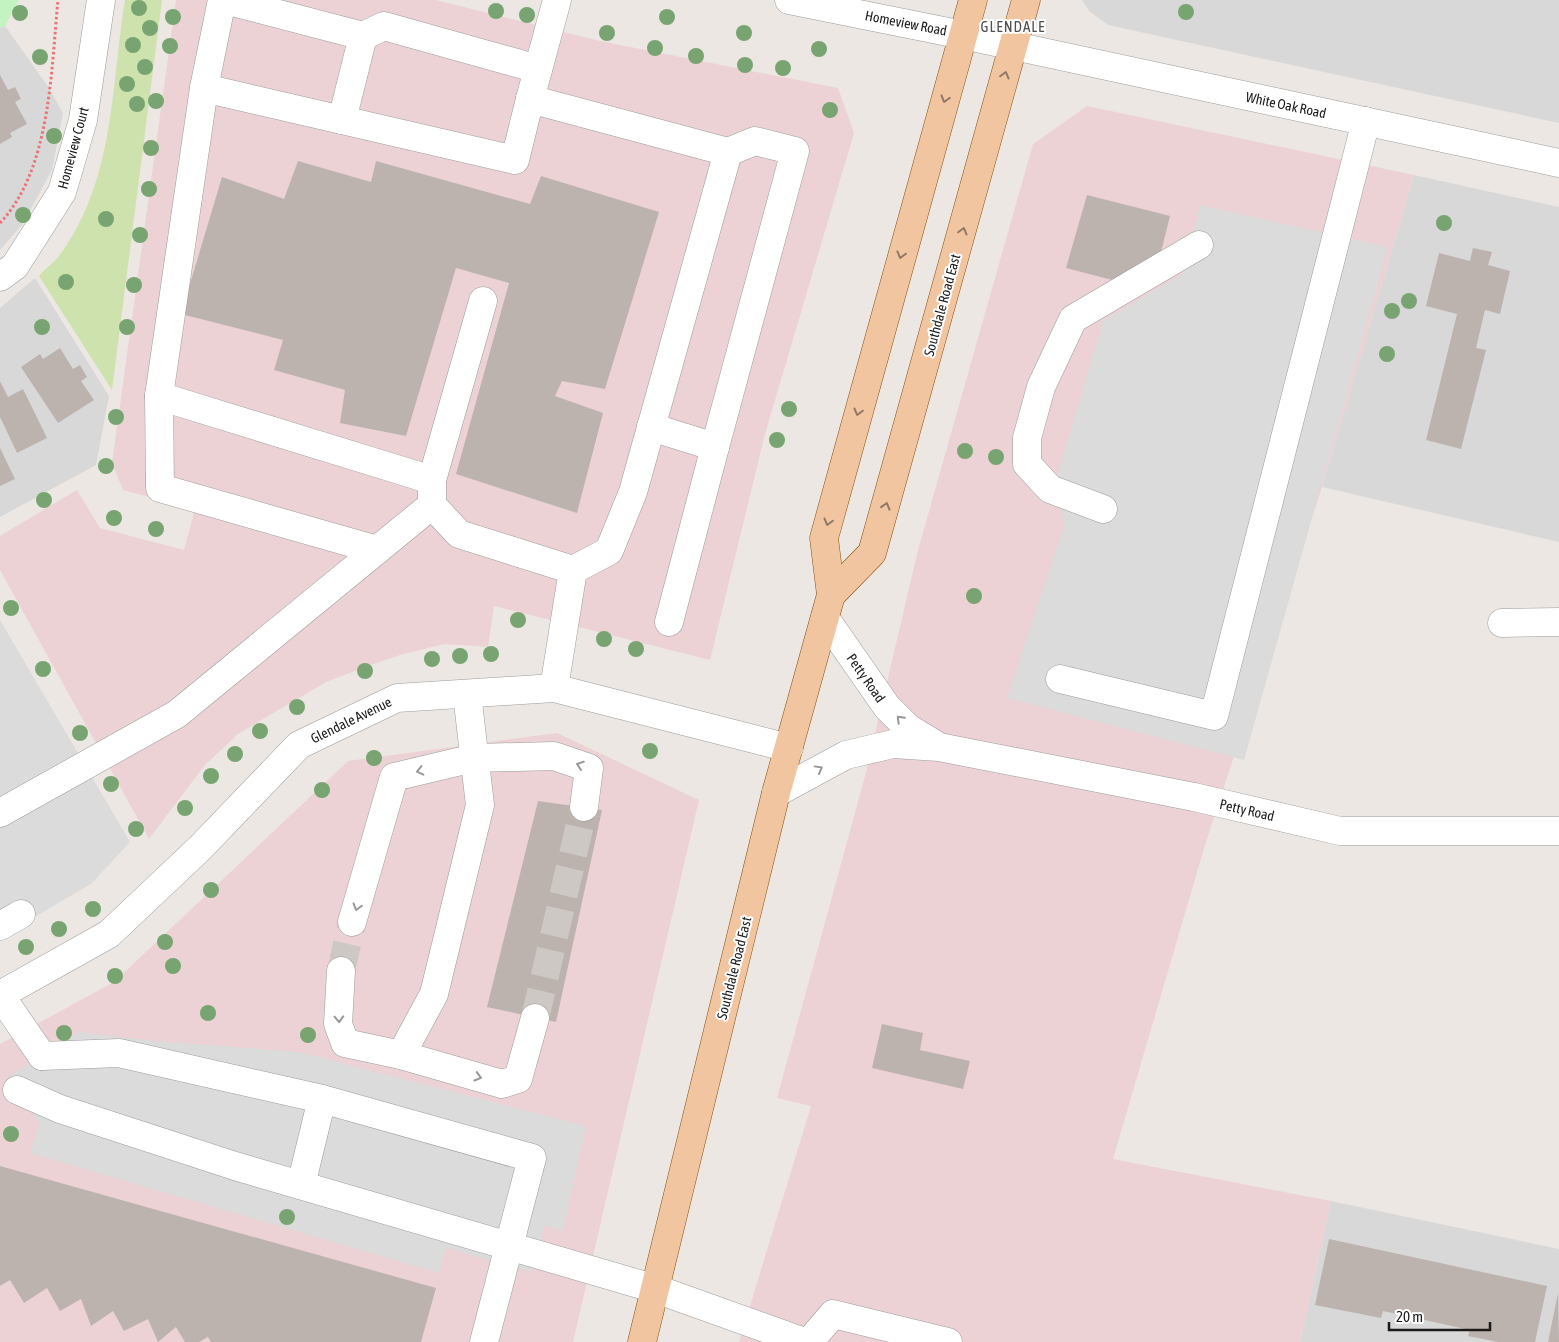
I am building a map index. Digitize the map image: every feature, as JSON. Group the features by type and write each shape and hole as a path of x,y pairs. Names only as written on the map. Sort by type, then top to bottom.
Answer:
{"main road":[{"name":"Southdale Road East","path":"642,1342 776,793 828,606 824,538 973,0"},
{"name":"Southdale Road East","path":"828,606 872,553 905,442 1026,0"}],"street":[{"name":"Homeview Court","path":"0,277 15,266 62,192 83,120 101,0"},
{"path":"377,550 160,488 158,396 204,88 223,0 363,36 384,26 538,69"},
{"path":"204,88 515,160 557,0"},
{"name":"Homeview Road","path":"789,0 1013,46"},
{"path":"342,120 363,36"},
{"name":"White Oak Road","path":"1013,46 1559,163"},
{"path":"530,99 728,152 755,141 796,151 669,622"},
{"path":"1060,679 1214,716 1366,122"},
{"path":"158,396 432,492 459,534 574,570 609,551 633,492 728,152"},
{"path":"1103,509 1050,489 1027,464 1027,438 1041,387 1073,319 1199,245"},
{"path":"0,813 177,714 377,550 432,492 483,300"},
{"path":"651,427 715,448"},
{"path":"554,688 574,570"},
{"name":"Petty Road","path":"828,606 887,707 908,728 939,747"},
{"path":"1502,623 1559,622"},
{"name":"Glendale Avenue","path":"0,995 109,934 201,846 299,745 398,698 554,688 788,748"},
{"path":"400,1055 434,994 480,805 466,694"},
{"name":"Petty Road","path":"776,793 846,755 893,744 939,747 1194,797 1340,831 1559,831"},
{"path":"352,922 394,777 474,758 554,756 589,768 584,807"},
{"path":"341,971 338,1024 345,1043 400,1055 502,1084 518,1079 535,1018"},
{"path":"0,995 42,1056"},
{"path":"484,1342 510,1246 532,1158 322,1099 119,1053 42,1056 9,1095 60,1109 301,1185 510,1246 656,1289 804,1342"},
{"path":"301,1185 322,1099"},
{"path":"809,1342 833,1314 948,1342"}],"path":[{"path":"0,223 24,186 43,135 58,0"}],"shaded area":[{"path":"176,0 436,0 600,41 838,88 854,133 765,434 710,660 494,606 488,647 445,644 403,654 365,667 326,682 238,734 205,765 149,839 0,570 0,536 77,490 100,528 184,550 195,509 123,490 112,463"},
{"path":"1082,0 1559,0 1559,123 1108,25 1089,11"},
{"path":"5,26 49,88 63,113 52,170 22,225 0,250 0,28"},
{"path":"1087,106 1414,175 1322,487 1205,845 1113,1159 1331,1201 1300,1342 739,1342 811,1106 777,1098 865,776 918,550 1033,144"},
{"path":"1414,175 1559,207 1559,542 1322,487"},
{"path":"1200,205 1388,247 1244,760 1007,698 1064,526 1056,480 1103,321 1184,273"},
{"path":"35,278 109,396 96,465 0,517 0,308"},
{"path":"0,620 130,842 91,884 0,937"},
{"path":"557,733 699,800 573,1342 0,1342 0,1044 114,982 348,761"},
{"path":"79,1032 156,1041 299,1052 586,1126 563,1231 545,1225 531,1272 446,1248 439,1273 30,1153 40,1124 8,1077"},
{"path":"1331,1201 1559,1249 1559,1342 1300,1342"}],"green space":[{"path":"0,0 19,0 5,26 0,28"},
{"path":"125,0 162,0 112,390 39,276 62,252 79,223 92,193 102,162 113,98"}],"building":[{"path":"0,75 8,90 15,87 21,99 15,102 27,124 10,133 12,137 0,144"},
{"path":"298,161 371,182 376,161 530,204 541,176 659,212 605,389 562,381 555,396 603,413 577,513 456,474 509,283 456,268 406,436 340,423 345,390 274,370 283,340 181,314 222,177 284,199"},
{"path":"1087,195 1170,216 1158,264 1124,283 1066,268"},
{"path":"1473,248 1492,252 1488,265 1510,271 1500,314 1485,310 1476,348 1486,350 1461,449 1426,440 1457,314 1426,306 1439,253 1470,261"},
{"path":"60,348 73,369 80,365 87,377 81,381 94,400 58,423 21,367 40,354 43,359"},
{"path":"0,381 8,397 23,389 47,438 17,453 0,417"},
{"path":"0,448 15,479 0,486"},
{"path":"538,801 602,810 556,1022 487,1007"},
{"path":"882,1024 923,1033 920,1050 970,1061 963,1089 872,1068"},
{"path":"0,1166 436,1288 421,1342 211,1342 208,1337 199,1342 185,1342 176,1327 158,1342 148,1319 124,1331 113,1311 91,1326 81,1299 60,1311 47,1288 24,1303 10,1280 0,1286"},
{"path":"1329,1239 1547,1286 1535,1342 1498,1342 1468,1336 1470,1330 1383,1311 1381,1318 1315,1305"},
{"path":"1558,1293 1559,1342 1548,1342"}],"tunnel":[{"path":"535,1018 584,807"},
{"path":"341,971 352,922"}],"district":[{"name":"GLENDALE","path":"1013,26"}]}
